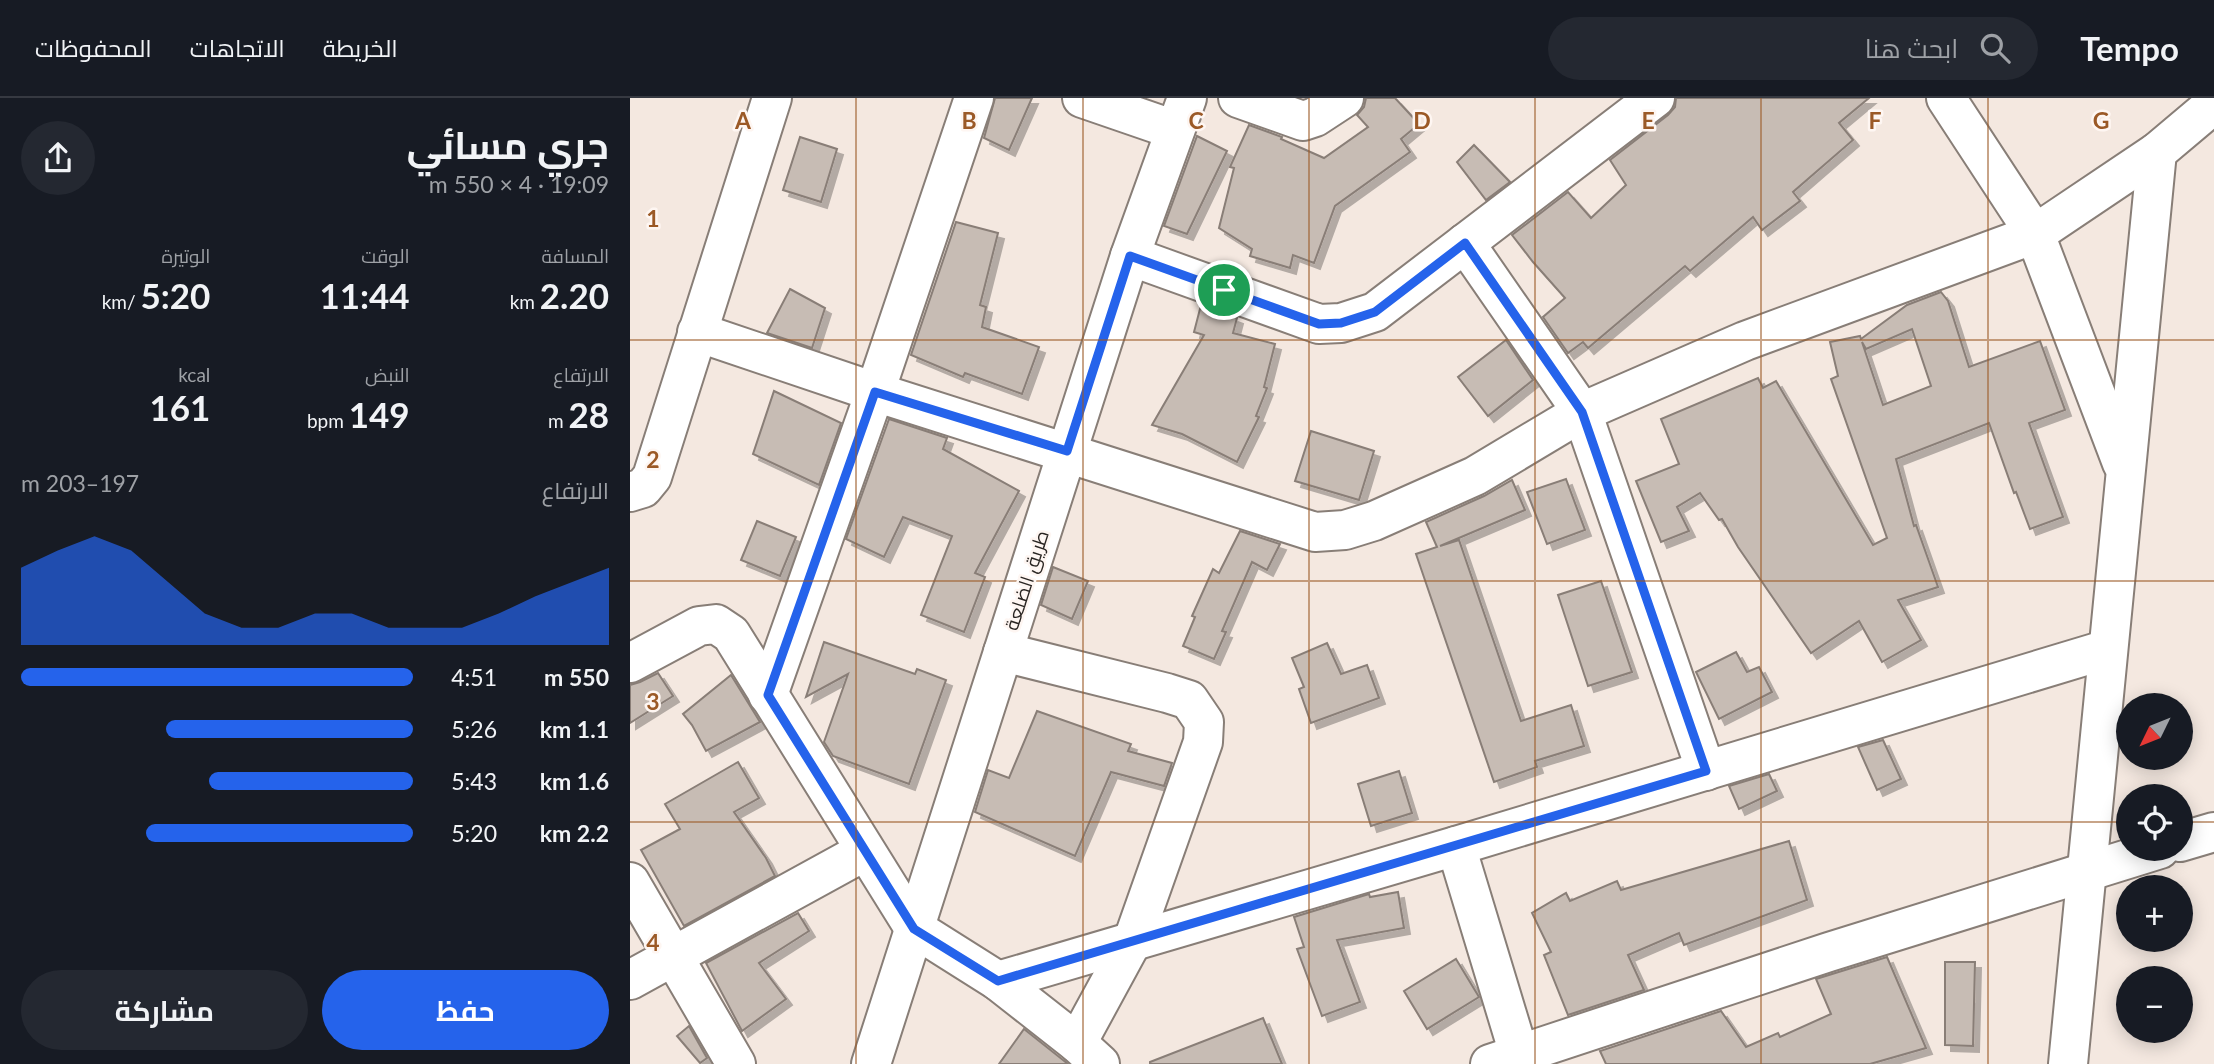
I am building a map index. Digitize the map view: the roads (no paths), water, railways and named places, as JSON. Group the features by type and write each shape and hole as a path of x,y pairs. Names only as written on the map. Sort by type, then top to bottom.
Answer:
{"street":[{"path":"630,492 643,488 652,477 772,98"},
{"path":"768,695 875,392 974,98"},
{"path":"1082,98 1181,114"},
{"path":"1238,98 1303,121 1315,117 1344,98"},
{"path":"1130,256 1319,324 1341,323 1375,312 1655,98"},
{"path":"1947,98 2035,234 2126,471"},
{"path":"697,332 875,392 1315,532 1345,530 1374,522 1475,476 1582,412 1745,341 2035,234 2157,152 2214,104"},
{"name":"طريق الضلعة","path":"871,1064 1130,256 1181,114"},
{"path":"2068,1064 2157,152"},
{"path":"1465,243 1582,412 1706,771"},
{"path":"630,663 699,626 716,624 732,634 914,929 998,981 1088,1053 1133,940 1203,742 1204,722 1189,700 1003,652"},
{"path":"998,981 2108,649"},
{"path":"2193,838 2214,832"},
{"path":"1456,846 1510,1061 1829,952 2122,861"},
{"path":"630,980 865,851"},
{"path":"630,882 736,1064"}]}
